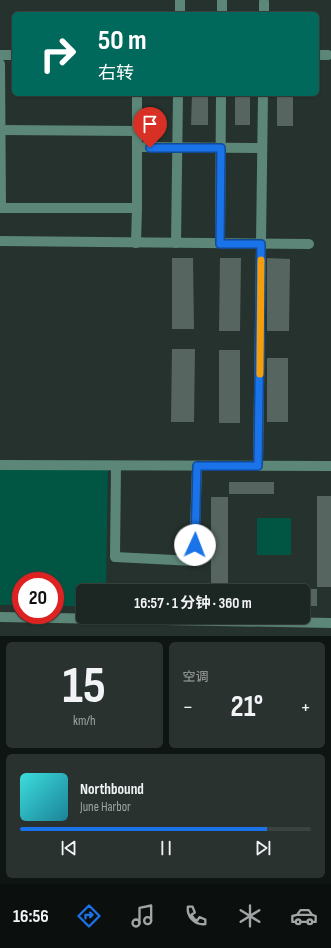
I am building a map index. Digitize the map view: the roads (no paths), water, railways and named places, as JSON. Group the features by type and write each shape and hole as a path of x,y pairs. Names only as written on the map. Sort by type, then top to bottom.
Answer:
{"lane":[{"path":"180,0 180,12"},
{"path":"222,1 222,12"},
{"path":"264,2 264,12"},
{"path":"0,55 12,55"},
{"path":"319,55 328,55"},
{"path":"0,64 1,208 137,208"},
{"path":"136,243 137,96"},
{"path":"176,243 178,96"},
{"path":"220,244 221,96"},
{"path":"258,466 263,96"},
{"path":"0,130 137,131"},
{"path":"137,147 262,148"},
{"path":"0,241 308,244"},
{"path":"0,465 331,466"},
{"path":"116,466 115,557 194,561 197,466"},
{"path":"0,617 331,623"}]}
